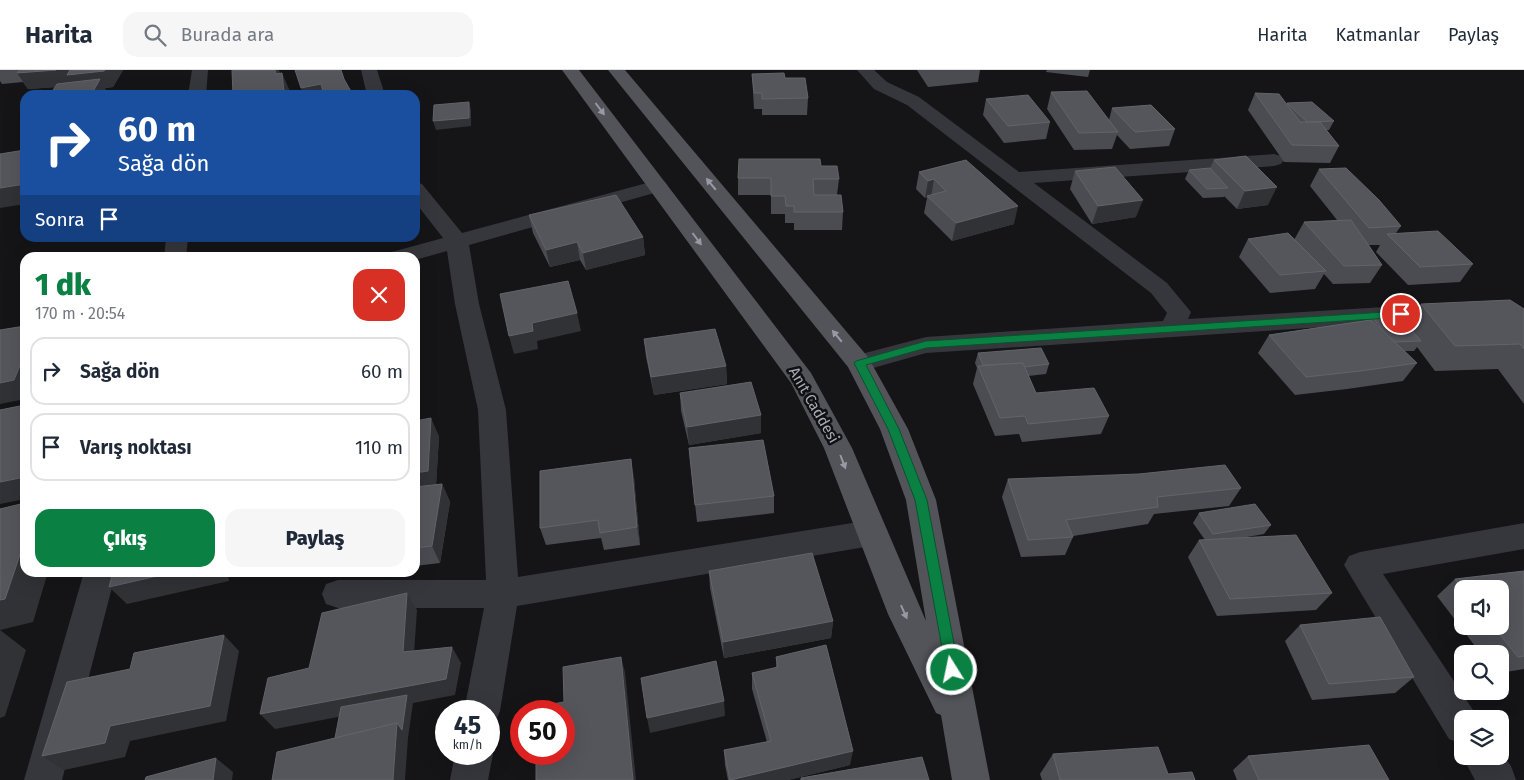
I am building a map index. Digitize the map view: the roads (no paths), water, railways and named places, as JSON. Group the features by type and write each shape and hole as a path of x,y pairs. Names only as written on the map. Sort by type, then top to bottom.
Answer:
{"main road":[{"name":"Anıt Caddesi","path":"570,70 802,379 838,448 905,614 962,727"},
{"path":"616,70 860,363 894,429 921,500 971,780"}],"street":[{"path":"198,90 200,70"},
{"path":"369,70 375,90"},
{"path":"864,70 883,89 913,101 1159,288 1179,312 1172,328"},
{"path":"1016,178 1274,160"},
{"path":"418,252 658,186"},
{"path":"420,194 457,241 467,304 492,410 503,594 484,700"},
{"path":"860,363 926,345 1401,314"},
{"path":"338,594 503,594 871,533"},
{"path":"1454,713 1360,565 1524,536"},
{"path":"43,780 99,577"},
{"path":"469,780 472,765"},
{"path":"1487,765 1496,780"}]}
